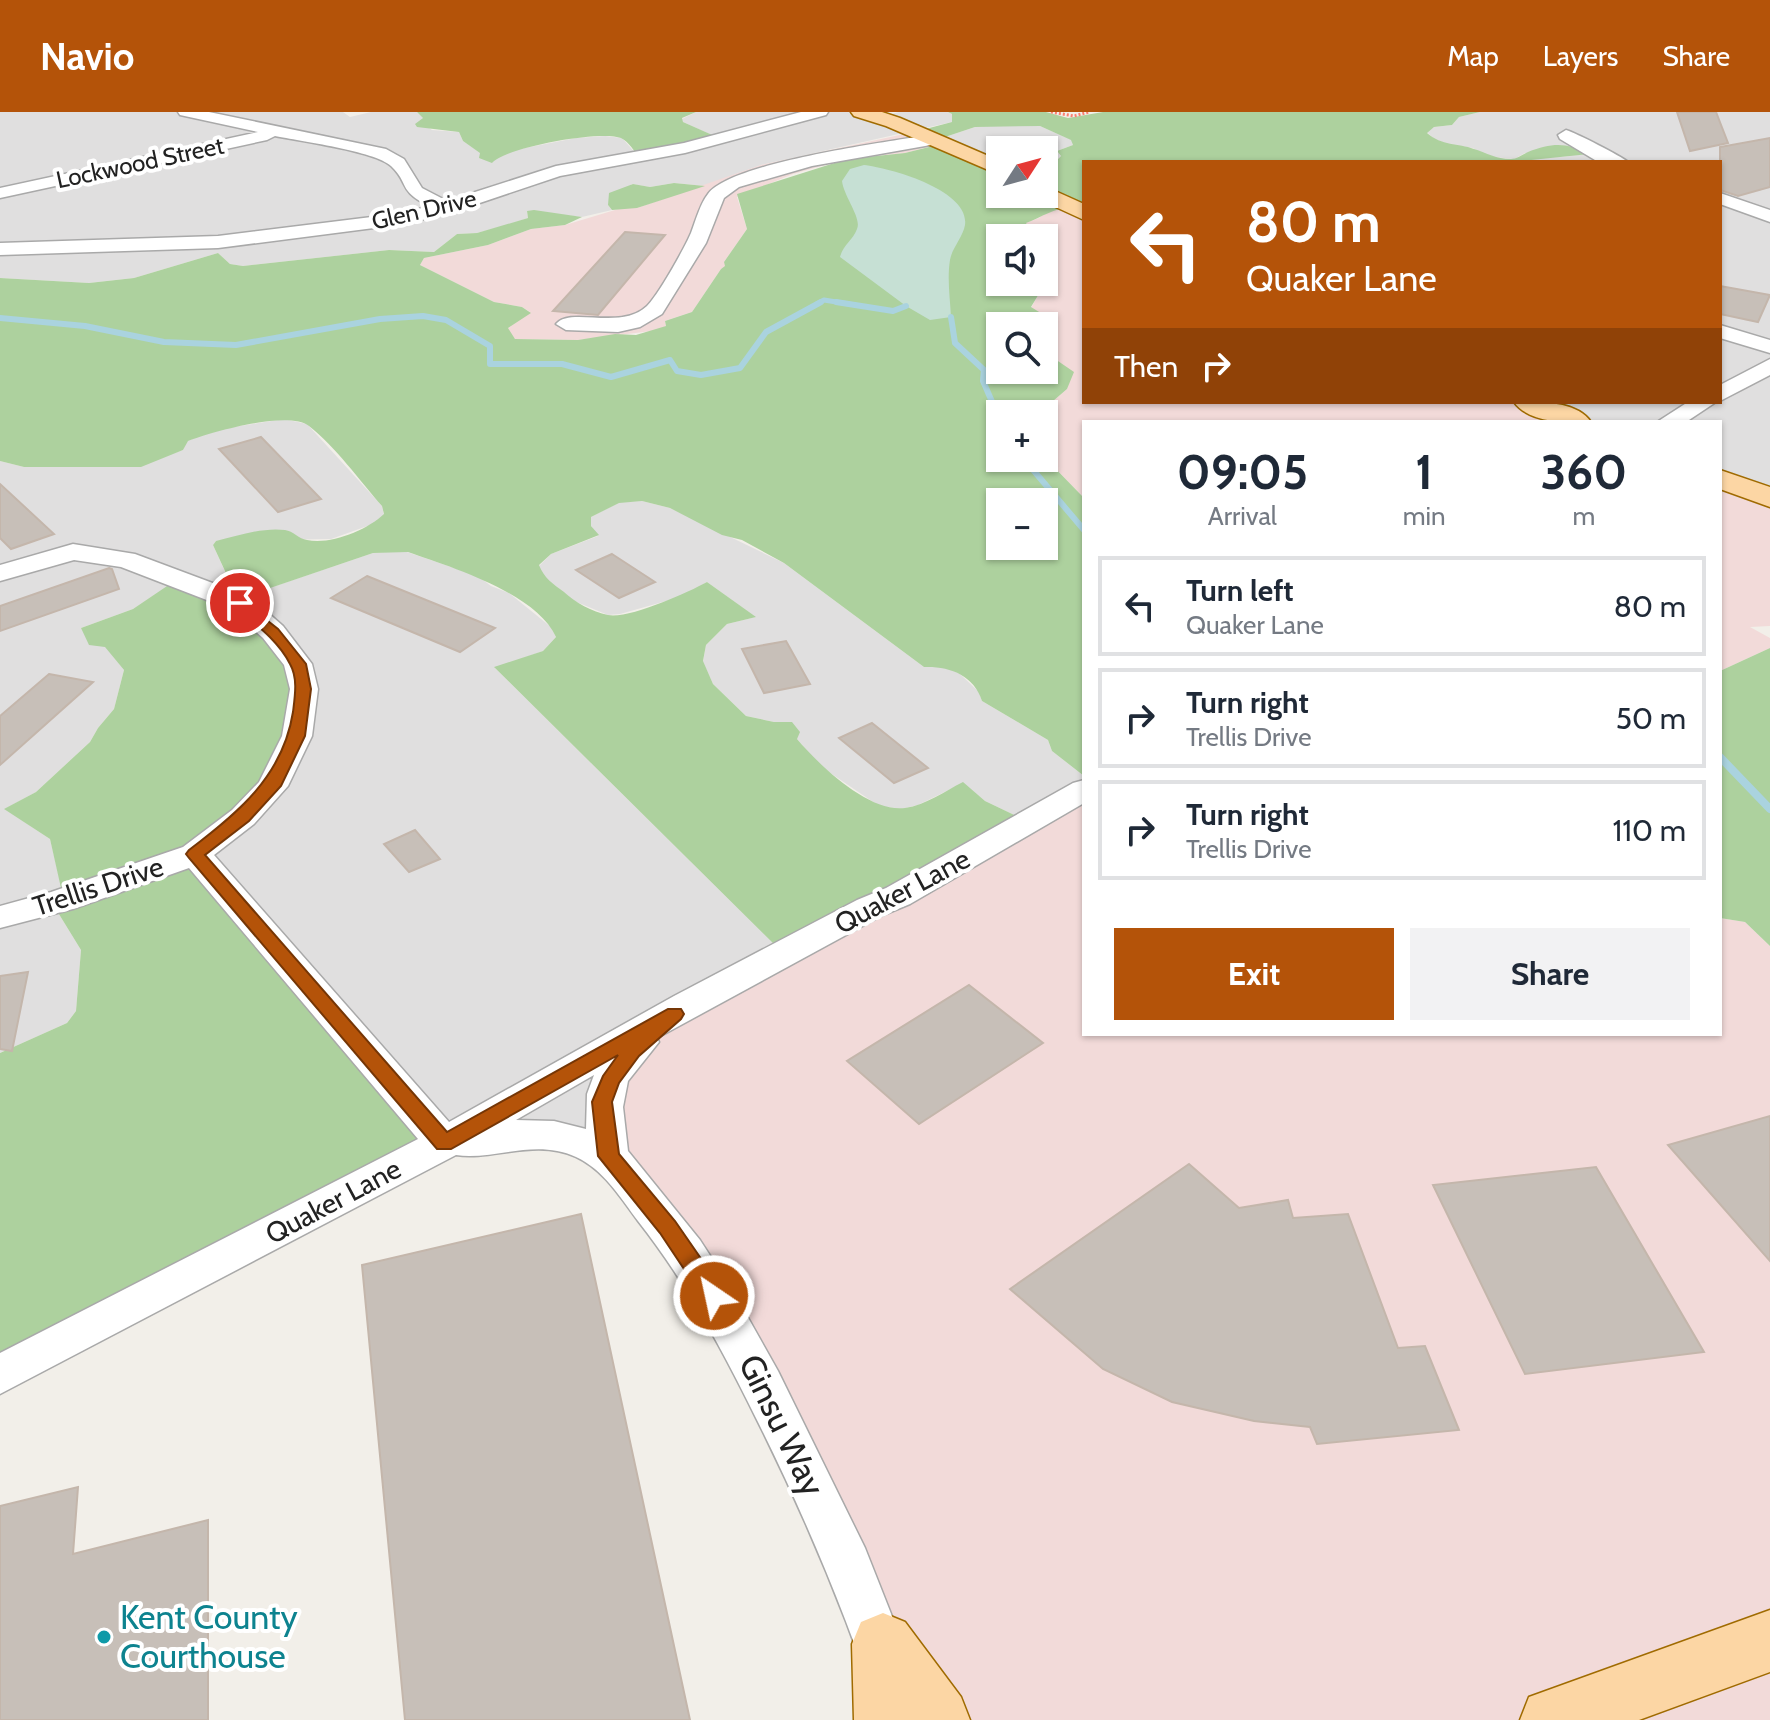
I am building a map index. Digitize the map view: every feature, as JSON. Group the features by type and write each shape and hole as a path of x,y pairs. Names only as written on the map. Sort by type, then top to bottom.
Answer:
{"main road":[{"path":"861,112 936,139 986,162"},
{"path":"1058,200 1082,212"},
{"path":"1533,404 1572,420"},
{"path":"1722,480 1770,498"},
{"path":"1525,1720 1579,1710 1770,1641"},
{"path":"883,1644 886,1720"},
{"path":"883,1644 938,1720"}],"street":[{"path":"186,112 330,141 392,158 415,192 447,208"},
{"name":"Glen Drive","path":"6,245 152,246 218,242 405,218 447,208 556,171 685,148 820,112"},
{"name":"Lockwood Street","path":"0,193 279,132"},
{"path":"1566,135 1613,160"},
{"path":"566,324 618,326 633,323 655,310 696,243 716,195 733,183 810,161 936,139"},
{"path":"1722,199 1770,216"},
{"path":"1722,332 1770,347"},
{"path":"1722,393 1770,366"},
{"path":"1673,420 1701,404"},
{"name":"Trellis Drive","path":"0,573 73,552 126,560 240,603 273,632 298,664 304,689 297,736 272,786 243,817 195,854 61,901 0,917"},
{"name":"Quaker Lane","path":"0,1375 444,1143 674,1014 869,908 898,896 1082,791"},
{"name":"Trellis Drive","path":"195,854 444,1143"},
{"path":"609,1156 602,1102 610,1081 632,1051 674,1014"},
{"name":"Ginsu Way","path":"444,1143 549,1134 574,1139 609,1156 668,1227 730,1319 799,1454 883,1644 907,1720"}],"path":[{"path":"1051,112 1074,116 1089,112"}],"shaded area":[{"path":"0,112 343,112 350,117 371,112 417,112 423,118 421,122 432,130 459,132 463,141 481,153 497,157 509,151 576,138 605,136 622,138 639,157 718,138 683,122 682,119 696,112 862,112 880,117 899,112 948,112 952,114 952,122 761,165 705,186 674,183 650,187 632,184 608,205 612,210 582,217 527,211 528,218 507,225 477,233 457,234 434,252 389,250 243,266 230,264 218,253 134,278 89,283 0,278"},
{"path":"1480,112 1770,112 1770,494 1722,475 1722,420 1585,420 1545,404 1722,404 1722,160 1523,160 1570,157 1525,153 1514,159 1485,156 1473,148 1452,146 1434,139 1427,132 1434,127 1452,125 1459,117"},
{"path":"1040,126 1072,140 1073,145 1058,151 1058,136 986,136 986,160 939,139 975,127"},
{"path":"918,131 945,143 905,153 846,159 793,174 737,197 747,229 724,262 726,266 692,312 665,321 666,326 660,330 578,340 515,339 507,329 530,312 522,307 494,302 420,265 424,258 488,245 531,229 565,225 625,207 637,208 761,165"},
{"path":"1073,206 1082,209 1082,404 1545,404 1585,420 1082,420 1082,496 1058,471 1058,400 1054,400 1067,389 1072,372 1058,361 1058,312 1036,312 1031,308 1038,296 1058,296 1058,224 1025,223 1045,212"},
{"path":"284,419 307,424 382,506 384,515 373,524 331,539 216,541 213,545 236,596 176,581 133,609 81,628 105,646 124,670 114,709 90,742 36,792 5,809 50,839 64,898 54,906 81,950 76,1011 67,1023 0,1053 0,461 24,467 148,462 183,450 187,441 214,430"},
{"path":"1722,475 1770,494 1770,626 1750,627 1770,638 1770,648 1722,670"},
{"path":"642,501 670,508 784,563 924,667 944,666 960,674 979,692 982,701 1048,740 1052,751 1082,774 1082,790 1025,820 985,801 963,783 918,805 902,809 879,806 820,766 797,739 774,722 746,716 713,684 703,662 706,645 727,624 755,617 707,582 684,596 608,615 574,601 543,576 539,566 551,554 598,536 591,526 591,517 620,502"},
{"path":"396,551 478,576 491,586 509,593 551,627 556,637 543,651 495,668 784,954 609,1142 456,1139 204,850 237,599 373,553"},
{"path":"1082,790 1082,1036 1722,1036 1722,918 1745,922 1770,946 1770,1720 910,1720 897,1669 609,1142 606,1096 647,1044"}],"green space":[{"path":"417,112 696,112 682,118 683,122 719,138 639,157 621,138 575,138 515,151 492,163 479,158 480,153 463,141 459,132 417,127 415,124 423,118"},
{"path":"948,112 1046,112 1068,118 1103,112 1480,112 1459,117 1452,125 1434,127 1427,133 1444,142 1506,159 1552,146 1573,147 1589,154 1531,160 1082,160 1082,210 1054,211 1027,224 986,224 986,296 1038,296 1031,307 1039,312 986,312 986,384 1058,384 1058,361 1074,372 1067,389 1054,400 986,400 986,472 1058,471 1082,496 1082,774 1052,751 1048,740 982,701 967,679 951,670 924,667 784,563 742,540 722,535 670,508 642,501 619,503 591,517 591,526 599,535 551,554 539,565 549,580 573,599 608,615 643,609 707,582 756,617 727,624 706,645 703,661 713,684 746,716 792,722 800,732 797,739 818,761 846,785 876,803 905,808 928,801 963,782 985,801 1025,820 784,954 494,667 543,651 556,637 546,621 512,595 468,574 408,552 373,553 238,599 303,668 279,782 204,850 444,1140 0,1379 0,1053 67,1023 76,1011 81,950 54,906 63,897 50,839 4,809 36,792 90,742 114,709 124,670 105,647 89,645 81,628 133,609 176,580 236,595 213,545 216,541 277,529 307,540 327,540 358,531 384,514 382,506 338,454 319,434 299,422 268,421 214,433 188,441 183,450 141,467 24,467 0,461 0,278 89,283 134,278 218,253 230,264 243,266 389,250 434,252 457,234 477,233 528,218 527,211 534,210 582,217 565,225 531,229 488,245 424,258 420,265 494,302 522,307 531,313 508,328 515,339 578,340 615,334 636,335 666,326 665,321 692,312 747,229 737,194 847,159 905,153 945,143 986,160 986,208 1058,208 1058,159 1061,156 1058,151 1073,145 1071,140 1040,126 975,127 939,139 918,131 952,122 952,114"},
{"path":"864,165 926,183 955,201 963,212 964,229 949,267 951,317 930,320 840,257 858,224 842,181 850,169"},
{"path":"674,183 705,186 637,208 612,210 608,205 609,193 633,184 650,187"},
{"path":"1770,648 1770,946 1745,922 1722,918 1722,670"}],"building":[{"path":"1677,112 1716,112 1728,143 1690,151"},
{"path":"1770,138 1770,187 1738,196 1722,191 1720,147"},
{"path":"625,232 665,235 598,315 553,311"},
{"path":"1722,286 1770,295 1758,322 1722,314"},
{"path":"261,437 321,499 278,512 219,449"},
{"path":"0,484 54,534 11,549 0,538"},
{"path":"612,554 655,582 619,598 576,570"},
{"path":"109,568 119,589 0,631 0,606"},
{"path":"367,576 495,628 460,652 331,598"},
{"path":"786,641 810,684 764,693 742,649"},
{"path":"49,674 93,682 0,765 0,716"},
{"path":"872,723 928,768 894,783 839,738"},
{"path":"415,830 440,859 409,872 384,844"},
{"path":"28,972 12,1051 0,1049 0,976"},
{"path":"969,985 1043,1043 919,1124 847,1061"},
{"path":"1770,1116 1770,1261 1668,1145"},
{"path":"1189,1164 1239,1208 1288,1200 1293,1218 1348,1214 1398,1348 1425,1346 1459,1430 1317,1444 1310,1427 1254,1421 1172,1402 1103,1369 1010,1289"},
{"path":"1596,1167 1704,1352 1525,1374 1433,1185"},
{"path":"581,1214 690,1720 405,1720 362,1265"},
{"name":"Kent County Courthouse","path":"78,1487 73,1554 208,1520 208,1720 0,1720 0,1506"}],"waterway":[{"path":"817,304 824,300 849,304"},
{"path":"0,318 85,326 164,342 236,345 380,319 423,316 446,320 490,346 490,364 562,364 611,377 670,360 677,371 701,375 740,368 766,332 821,302"},
{"path":"836,302 893,311 906,306"},
{"path":"951,317 955,343 984,370 983,381 991,400"},
{"path":"1035,472 1082,528"},
{"path":"1722,759 1770,809"}],"place":[{"name":"Kent County Courthouse","path":"104,1637"}],"route":[{"path":"240,603 273,632 298,664 304,689 302,709 297,736 272,786 243,817 195,854 444,1143 674,1014 632,1051 610,1081 602,1102 609,1156 668,1227 714,1296"}]}
